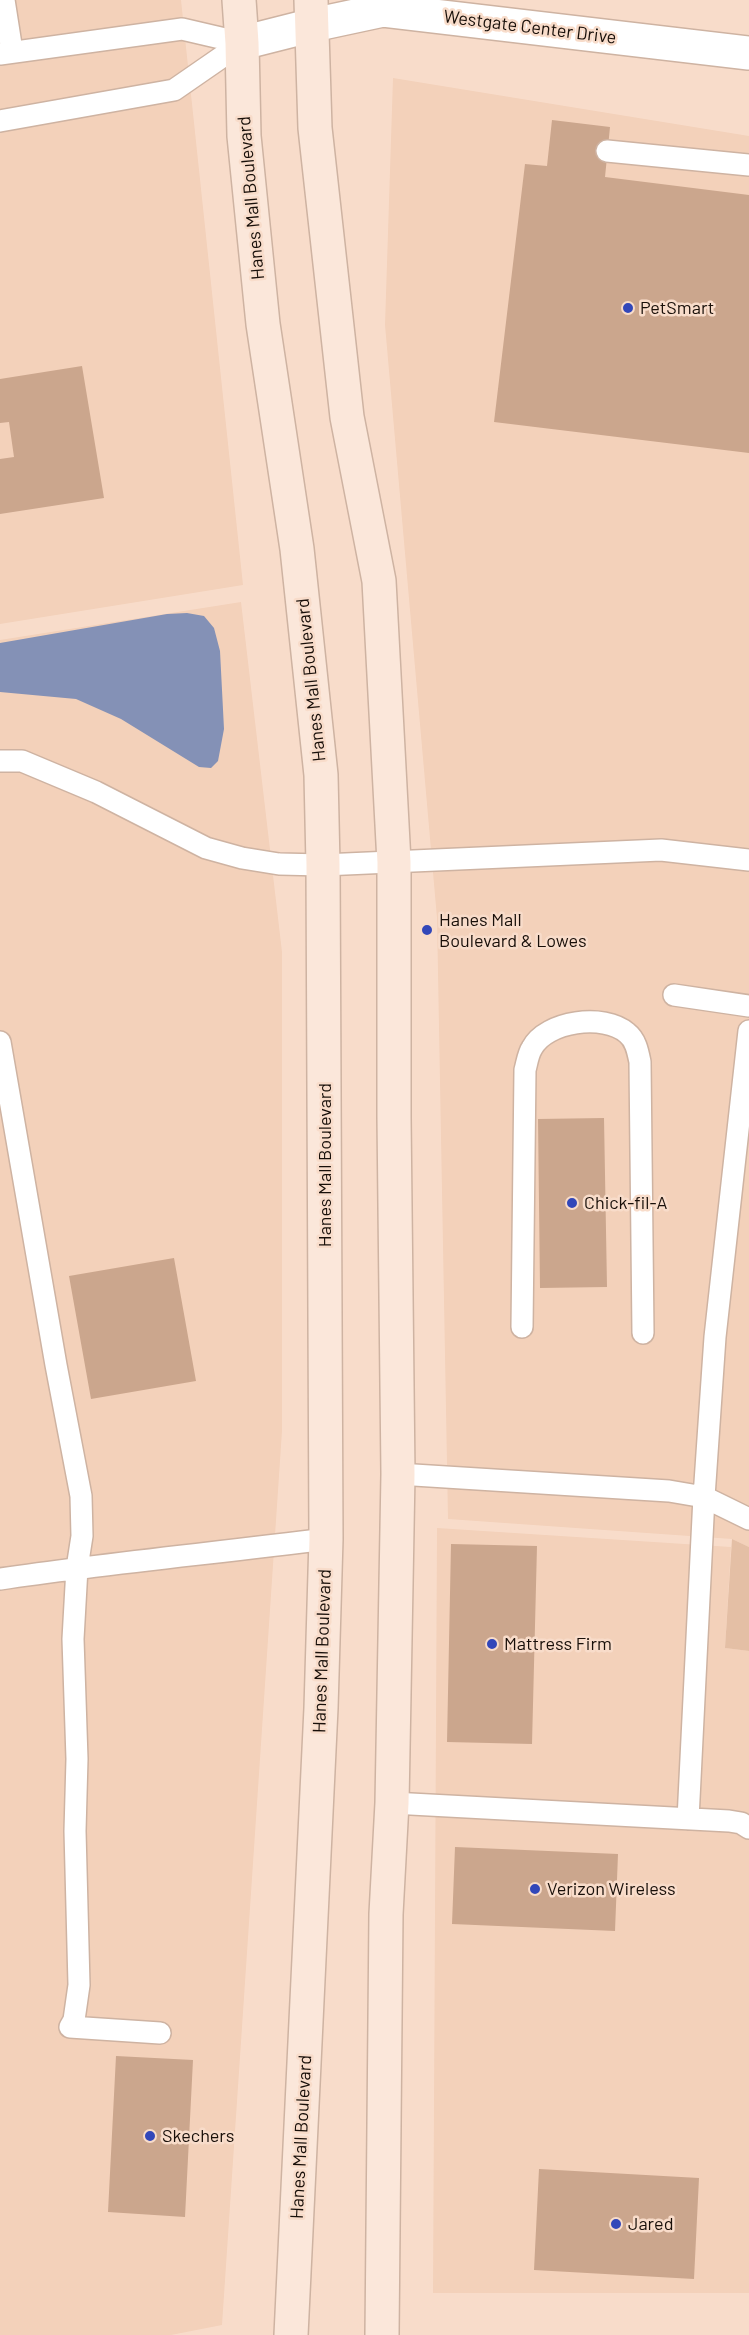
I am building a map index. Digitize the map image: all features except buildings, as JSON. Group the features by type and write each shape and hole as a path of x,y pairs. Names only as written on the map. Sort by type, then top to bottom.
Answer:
{"main road":[{"name":"Hanes Mall Boulevard","path":"239,0 244,136 263,324 297,549 321,775 326,1539 321,1708 291,2335"},
{"path":"312,12 315,128 347,417 379,580 394,862 398,1474 392,1803 386,1914 382,2335"}],"street":[{"name":"Westgate Center Drive","path":"242,43 312,12 382,10 749,53"}],"lane":[{"path":"4,0 6,52 182,29 242,43"},
{"path":"0,121 174,90 242,43"},
{"path":"607,151 749,165"},
{"path":"0,761 22,761 96,792 206,848 242,858 279,864 323,865 661,850 749,860"},
{"path":"674,994 749,1006"},
{"path":"522,1327 525,1070 532,1047 548,1031 566,1023 597,1023 614,1025 628,1033 636,1046 640,1062 643,1333"},
{"path":"688,1819 704,1497 715,1337 749,1031"},
{"path":"0,1042 81,1496 82,1536 77,1568 73,1639 77,1759 75,1831 79,1985 74,2020 70,2027 160,2033"},
{"path":"398,1474 669,1491 704,1497 749,1518"},
{"path":"0,1579 326,1539"},
{"path":"392,1803 729,1821 741,1823 749,1828"}],"shaded area":[{"path":"0,0 181,0 243,585 0,624"},
{"path":"393,78 749,136 749,1547 732,1539 448,1519 437,918 385,325"},
{"path":"241,602 282,952 282,1431 222,2325 171,2335 0,2335 0,640"},
{"path":"437,1528 731,1547 725,1648 749,1651 749,2293 433,2293"},
{"path":"732,1539 749,1547 749,1651 725,1648"}],"water":[{"path":"187,613 204,616 214,628 220,651 224,729 218,761 211,768 199,767 121,719 76,699 0,692 0,643 167,614"}],"place":[{"name":"PetSmart","path":"628,308"},
{"name":"Hanes Mall Boulevard & Lowes","path":"427,930"},
{"name":"Chick-fil-A","path":"572,1203"},
{"name":"Mattress Firm","path":"492,1644"},
{"name":"Verizon Wireless","path":"535,1889"},
{"name":"Skechers","path":"150,2136"},
{"name":"Jared","path":"616,2224"}]}
